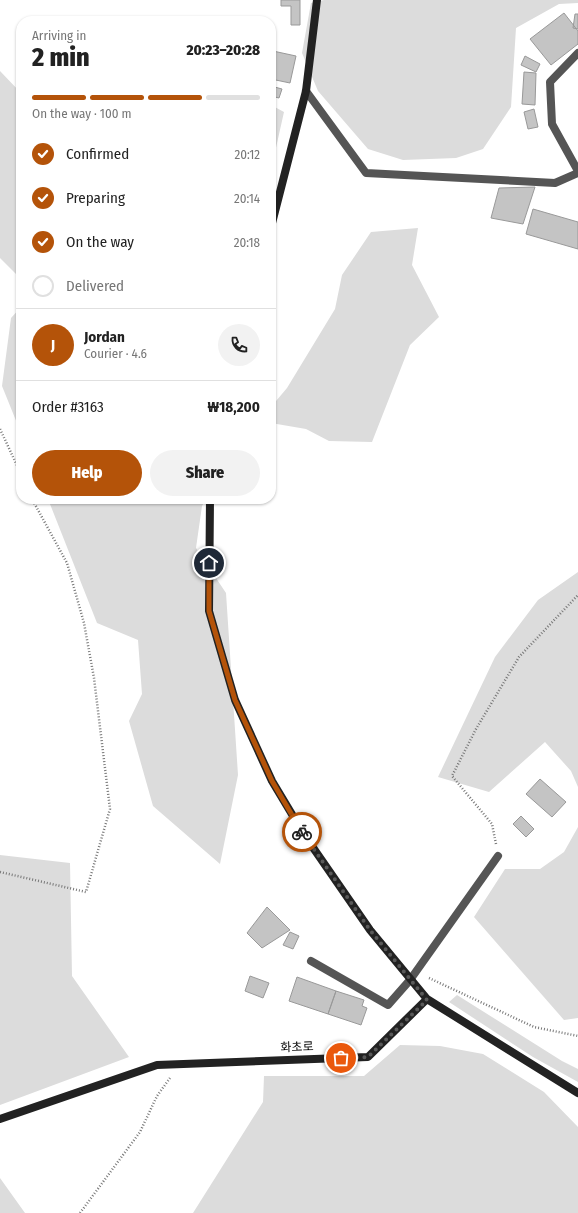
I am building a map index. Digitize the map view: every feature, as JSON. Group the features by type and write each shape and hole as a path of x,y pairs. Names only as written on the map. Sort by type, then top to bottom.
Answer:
{"street":[{"path":"276,208 306,91 318,0"},
{"path":"306,91 366,173 555,183 578,172 552,124 550,82 578,53"},
{"path":"210,504 209,611 235,700 272,781 305,836 370,930 427,1000 578,1093"},
{"path":"311,961 388,1005 416,972 498,856"},
{"name":"화초로","path":"0,1119 157,1065 368,1057 427,1000"}],"path":[{"path":"0,429 16,463"},
{"path":"0,872 86,892 110,809 94,678 84,623 67,563 35,504"},
{"path":"498,856 492,824 452,776 476,729 519,657 578,595"},
{"path":"416,972 534,1027 578,1036"},
{"path":"80,1213 140,1132 157,1096 179,1064"}],"shaded area":[{"path":"324,0 578,0 578,3 559,4 516,28 511,107 483,149 456,158 403,160 368,149 318,91 302,53 311,3"},
{"path":"0,71 16,88 16,274 0,258"},
{"path":"276,108 284,112 276,148"},
{"path":"418,228 412,265 439,317 410,345 372,442 329,441 306,429 276,424 276,401 287,388 335,309 342,275 371,232"},
{"path":"16,312 16,421 2,386 11,318"},
{"path":"50,504 203,504 196,548 226,593 238,775 220,864 153,806 129,721 142,694 138,640 97,623"},
{"path":"578,572 578,787 571,771 545,742 489,792 438,777 495,657 538,600"},
{"path":"578,827 578,1018 564,1020 474,917 505,869 540,869 564,852"},
{"path":"0,855 70,863 72,976 129,1057 0,1105"},
{"path":"457,995 562,1061 578,1069 578,1082 533,1057 449,1002"},
{"path":"400,1045 440,1046 483,1054 544,1092 578,1127 578,1213 193,1213 263,1102 264,1076 364,1076"},
{"path":"0,1178 25,1213 0,1213"}],"building":[{"path":"281,0 300,0 300,25 291,25 291,6 281,6"},
{"path":"564,13 578,31 578,44 551,65 530,39"},
{"path":"575,14 578,14 578,29 573,28"},
{"path":"276,52 296,56 290,83 276,80"},
{"path":"525,56 540,64 536,72 521,65"},
{"path":"524,72 536,73 535,105 522,104"},
{"path":"276,87 282,89 279,98 276,97"},
{"path":"534,109 538,127 528,129 524,112"},
{"path":"535,187 523,224 491,218 499,188"},
{"path":"533,209 578,222 578,249 526,234"},
{"path":"540,779 566,802 552,817 526,794"},
{"path":"521,816 534,829 526,837 513,824"},
{"path":"267,907 290,930 262,948 247,933"},
{"path":"290,932 299,936 293,949 283,945"},
{"path":"250,976 269,983 263,998 245,991"},
{"path":"297,977 336,991 328,1014 289,1001"},
{"path":"336,991 364,1000 362,1006 367,1008 361,1025 328,1014"}],"way so far":[{"path":"302,832 370,930 427,1000 368,1057 341,1058"}],"route":[{"path":"209,563 209,611 235,700 272,781 302,832"}]}
